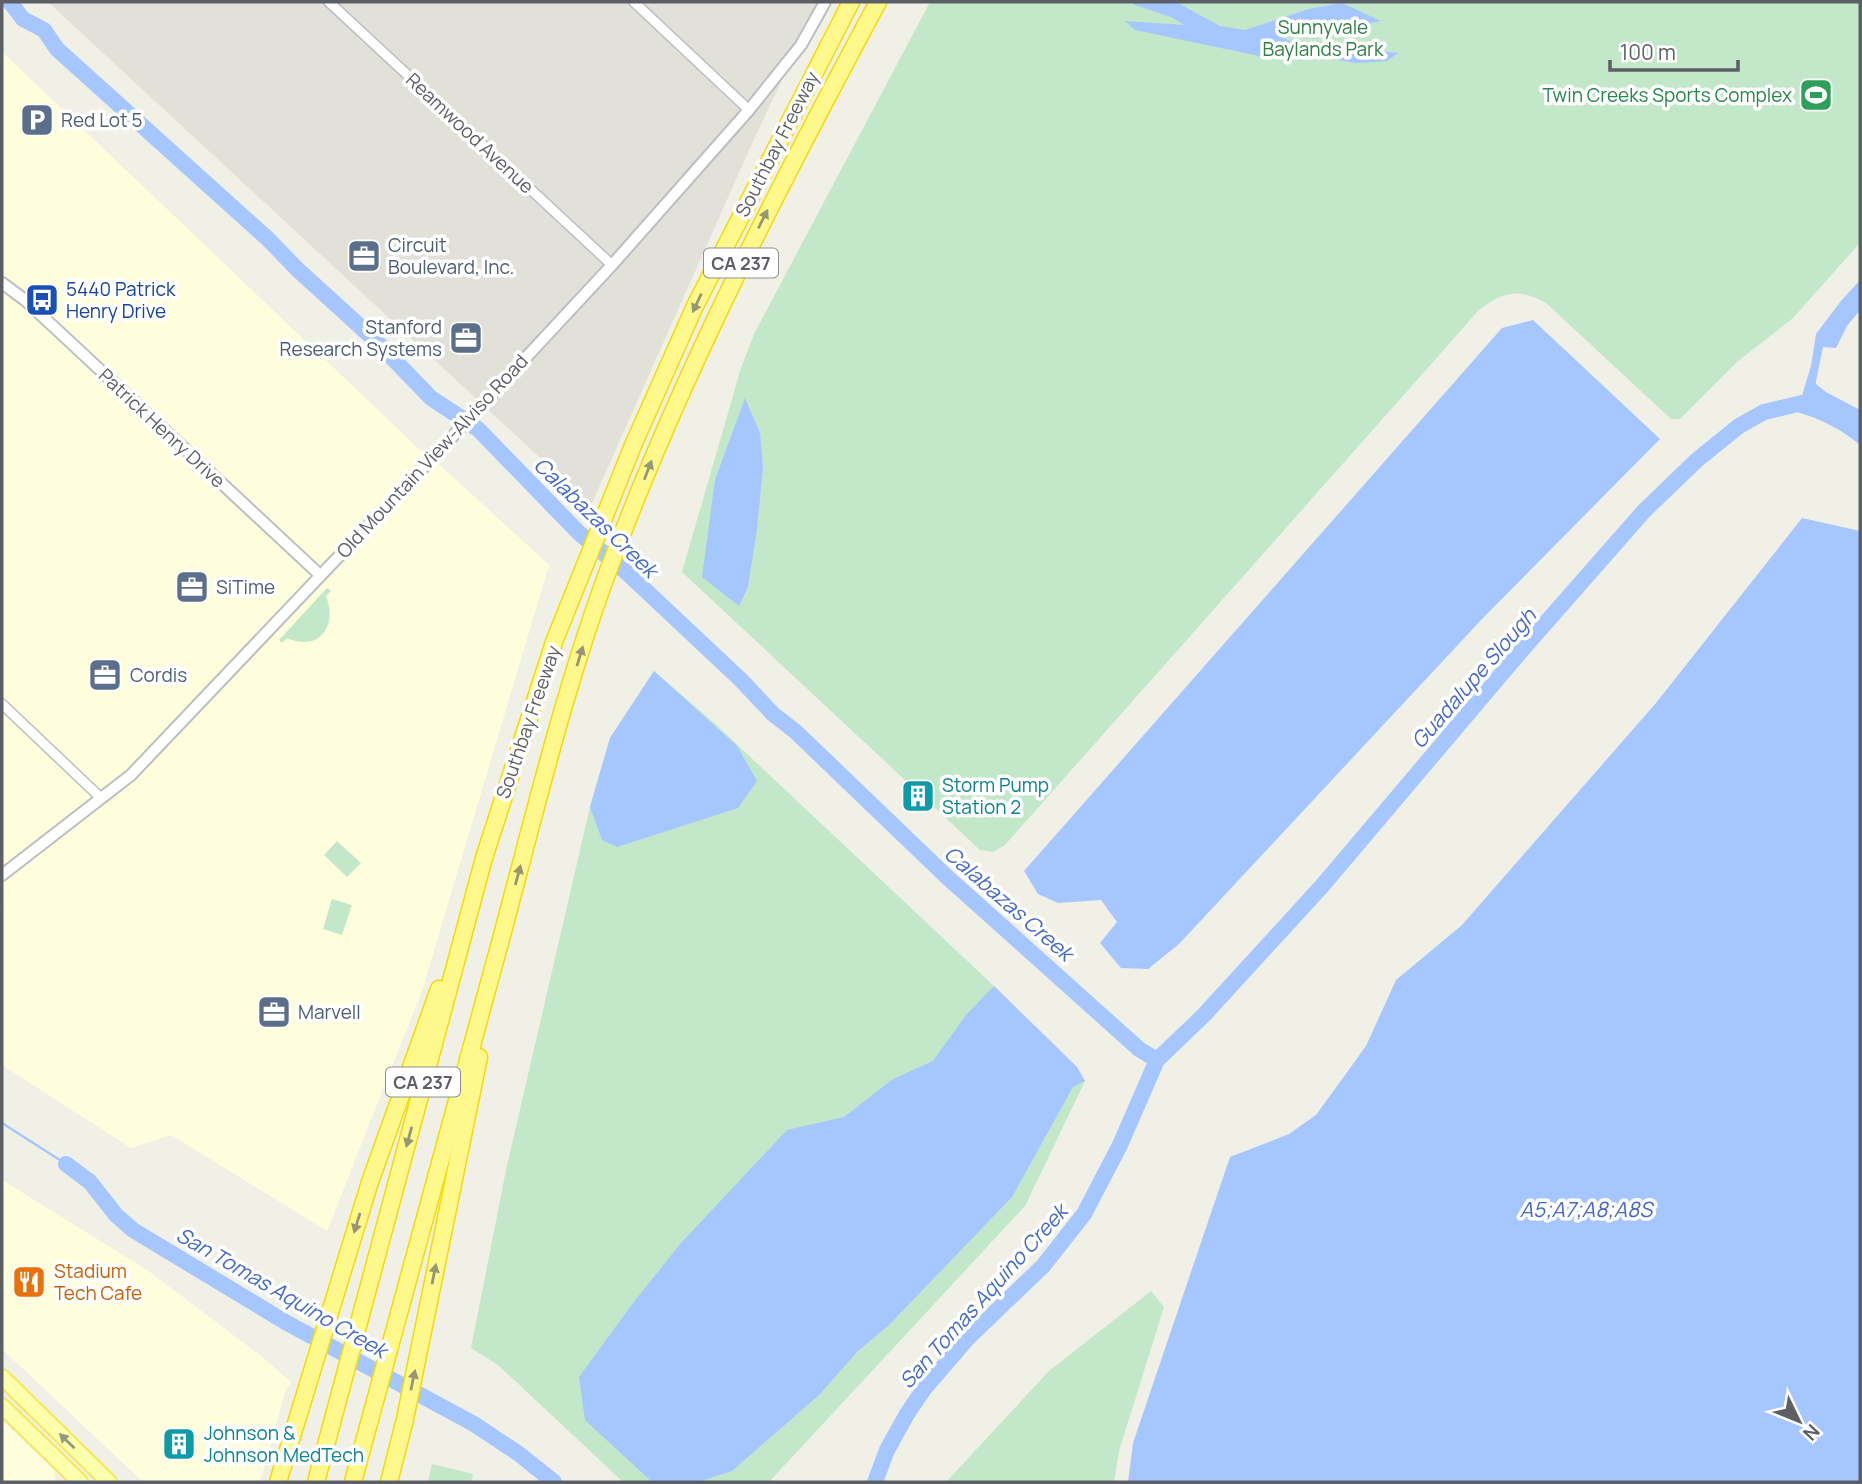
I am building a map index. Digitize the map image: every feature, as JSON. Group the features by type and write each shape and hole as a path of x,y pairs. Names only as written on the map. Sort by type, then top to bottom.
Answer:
{"highway":[{"name":"Southbay Freeway","path":"316,1482 484,858 554,642 634,443 695,306 850,2"},
{"name":"Southbay Freeway","path":"353,1482 561,719 605,580 656,450 722,302 787,172 878,2"},
{"path":"278,1482 370,1182 484,858"},
{"path":"389,1482 405,1419 501,941"}],"main road":[{"path":"2,1377 109,1482"},
{"path":"2,1406 80,1482"}],"street":[{"name":"Reamwood Avenue","path":"329,2 612,265"},
{"path":"634,2 750,110"},
{"name":"Old Mountain View-Alviso Road","path":"2,875 131,775 483,404 750,110 800,46 825,2"},
{"name":"Patrick Henry Drive","path":"2,283 25,300 320,575"},
{"path":"2,705 102,798"},
{"path":"80,1482 94,1468"}],"shaded area":[{"path":"48,2 819,2 755,137 591,505"},
{"path":"2,52 421,451 549,565 422,991 327,1231 171,1135 131,1148 2,1065 2,910 5,906 2,903"},
{"path":"2,1180 147,1270 261,1356 291,1382 285,1392 260,1482 143,1482 2,1349"},
{"path":"2,1420 54,1470 56,1482 2,1482"}],"green space":[{"name":"Sunnyvale Baylands Park","path":"930,2 1860,2 1860,243 1793,318 1737,362 1680,419 1671,419 1546,303 1537,298 1520,294 1504,295 1479,310 1005,845 993,852 980,850 682,572 741,368 754,334"},
{"path":"327,588 331,591 326,596 329,618 323,634 308,642 287,638 282,643 279,640"},
{"path":"654,671 712,721 994,986 1077,1067 1085,1081 1025,1206 769,1482 623,1482 498,1365 471,1348 506,1170 590,807 610,738"},
{"path":"337,841 361,863 347,877 324,855"},
{"path":"332,899 352,905 342,935 323,929"},
{"path":"1151,1291 1164,1307 1119,1451 1114,1482 946,1482 1049,1371"},
{"path":"432,1464 473,1474 471,1482 428,1482"}],"water":[{"path":"1176,2 1220,26 1245,30 1309,9 1342,3 1381,21 1321,33 1296,29 1277,35 1293,42 1398,53 1387,61 1356,63 1303,54 1284,58 1264,57 1135,30 1125,21 1185,25 1171,17 1132,4"},
{"path":"1860,280 1860,310 1847,326 1836,348 1823,347 1816,384 1860,410 1860,445 1830,425 1797,412 1811,366 1816,334"},
{"path":"1533,320 1660,439 1482,619 1179,944 1148,969 1121,968 1100,943 1117,922 1101,900 1058,903 1038,894 1024,871 1502,328"},
{"path":"745,398 760,433 763,468 748,587 739,606 702,577 715,480"},
{"name":"A5;A7;A8;A8S","path":"1802,518 1860,531 1860,1482 1128,1482 1133,1443 1230,1157 1289,1134 1316,1115 1366,1046 1396,980 1462,925 1656,703"},
{"path":"654,671 737,746 757,781 738,808 617,847 602,840 590,807 610,738"},
{"path":"994,986 1077,1067 1085,1081 1073,1087 1012,1197 889,1325 858,1351 819,1395 732,1471 698,1482 651,1481 585,1420 579,1377 681,1243 787,1130 844,1117 893,1079 933,1061 966,1015"}],"waterway":[{"name":"Calabazas Creek","path":"10,2 23,19 44,30 57,49 268,239 375,340 431,398 478,429 579,533 625,571 947,877 1139,1049 1157,1060"},
{"name":"Guadalupe Slough","path":"875,1482 887,1450 924,1389 967,1339 1043,1266 1084,1214 1120,1145 1157,1060 1204,1015 1322,886 1521,651 1644,511 1697,460 1739,426 1764,412 1802,403 1820,410"},
{"name":"San Tomas Aquino Creek","path":"2,1123 66,1164"},
{"name":"San Tomas Aquino Creek","path":"66,1164 90,1182 116,1215 133,1230 287,1323 474,1424 519,1454 554,1482"}],"place":[{"name":"Twin Creeks Sports Complex","path":"1816,95"},
{"name":"Red Lot 5","path":"37,120"},
{"name":"Circuit Boulevard, Inc.","path":"364,256"},
{"name":"5440 Patrick Henry Drive","path":"42,300"},
{"name":"Stanford Research Systems","path":"466,338"},
{"name":"SiTime","path":"192,587"},
{"name":"Cordis","path":"105,675"},
{"name":"Storm Pump Station 2","path":"918,796"},
{"name":"Marvell","path":"274,1012"},
{"name":"Stadium Tech Cafe","path":"29,1282"},
{"name":"Johnson & Johnson MedTech","path":"179,1444"}]}
